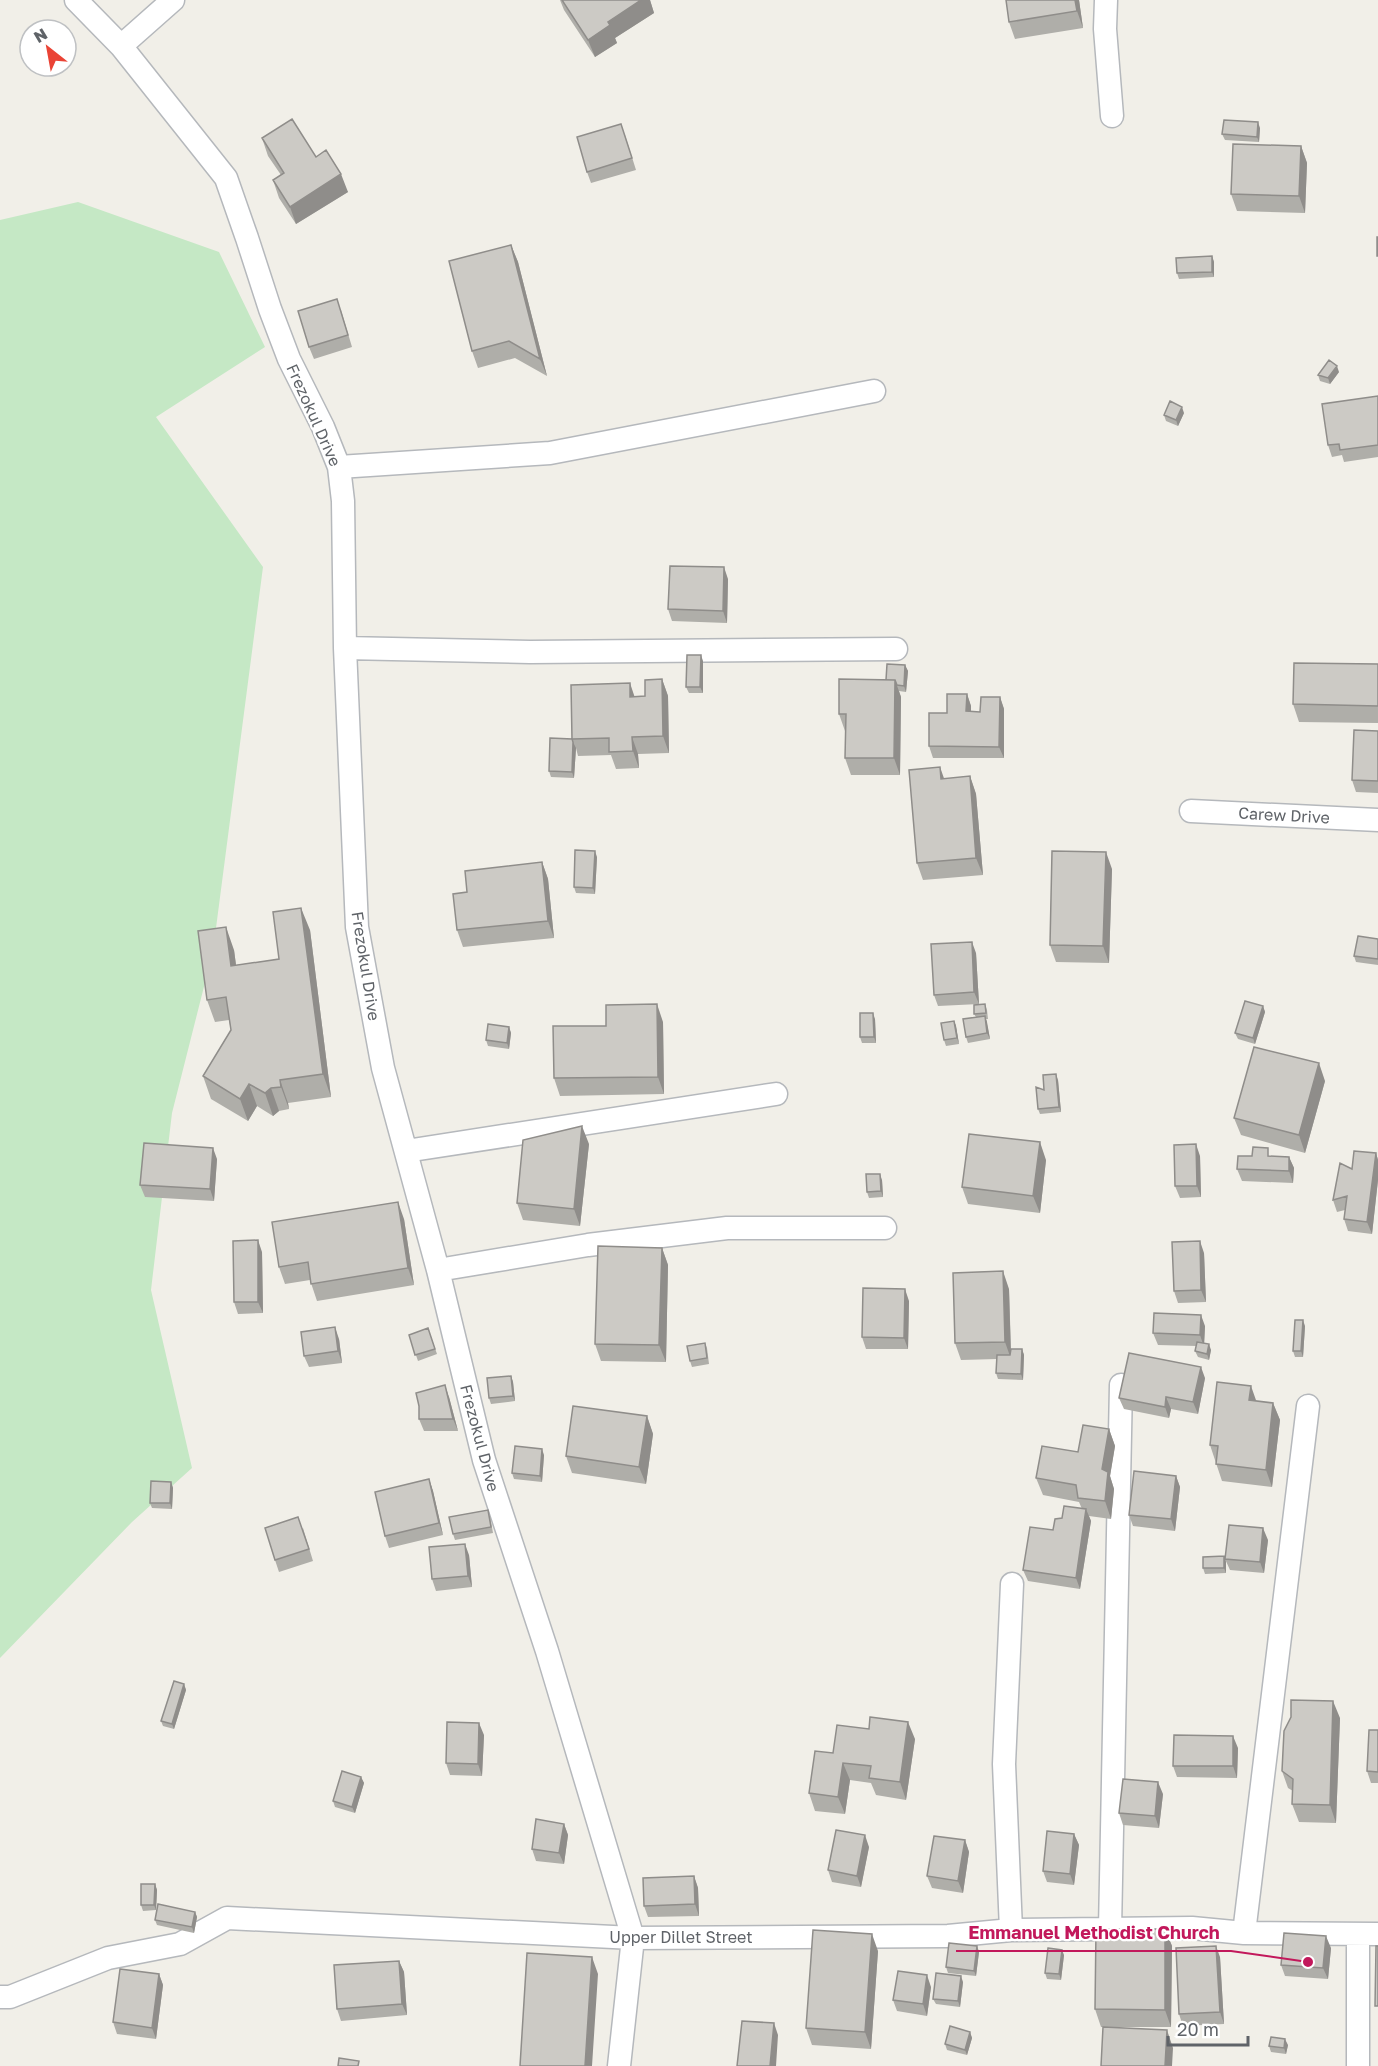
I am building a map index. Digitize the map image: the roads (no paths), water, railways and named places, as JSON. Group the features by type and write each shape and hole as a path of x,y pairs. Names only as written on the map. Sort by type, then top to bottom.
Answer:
{"street":[{"name":"Frezokul Drive","path":"76,0 121,46 226,178 289,359 323,427 339,467 343,501 345,648 357,927 383,1068 438,1270 484,1460 547,1651 633,1938"},
{"path":"121,46 173,0"},
{"path":"1106,0 1112,117"},
{"path":"339,467 550,453 874,391"},
{"path":"345,648 530,652 896,649"},
{"name":"Carew Drive","path":"1191,811 1378,820"},
{"path":"406,1151 776,1094"},
{"path":"438,1270 588,1245 727,1228 885,1228"},
{"path":"1110,1929 1121,1385"},
{"path":"1244,1933 1308,1406"},
{"path":"1011,1930 1004,1764 1012,1584"},
{"name":"Upper Dillet Street","path":"0,1996 10,1997 108,1958 180,1944 227,1918 633,1938 948,1936 1011,1930 1192,1928 1244,1933 1368,1935"},
{"path":"1358,2066 1368,1935"},
{"path":"619,2066 633,1938"}],"place":[{"name":"Emmanuel Methodist Church","path":"1308,1962"}]}
